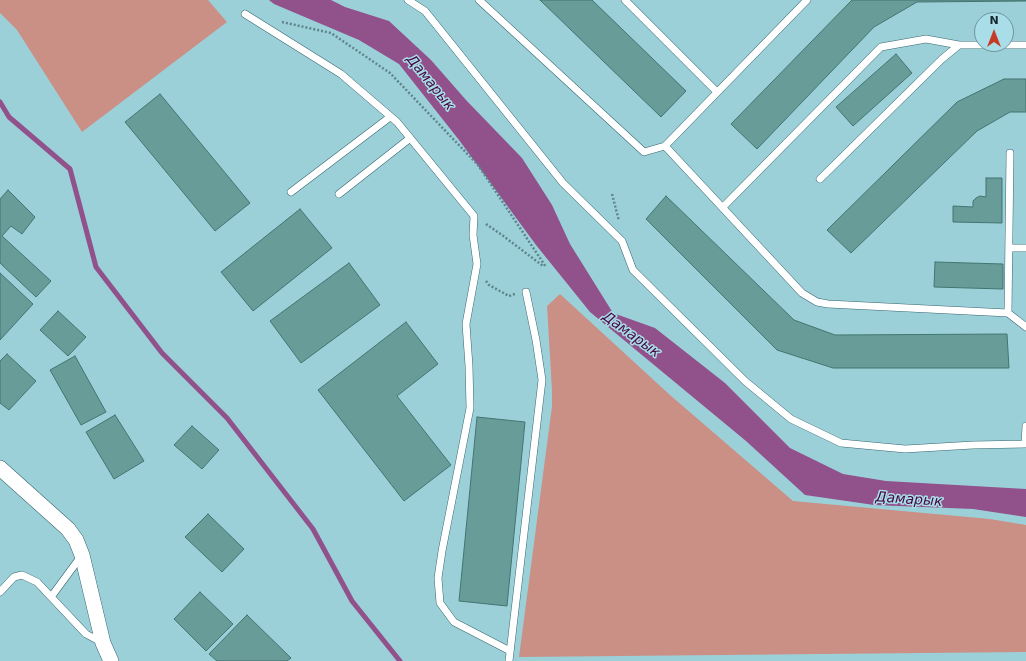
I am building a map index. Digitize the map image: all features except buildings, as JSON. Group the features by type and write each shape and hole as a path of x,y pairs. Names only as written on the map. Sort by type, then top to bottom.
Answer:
{"street":[{"path":"0,468 68,529 76,540 82,555 103,643 110,661"}],"lane":[{"path":"408,0 425,10 562,184 622,240 633,270 745,381 791,419 841,443 906,449 973,445 1026,444 1026,426"},
{"path":"479,0 644,152 664,146 807,0"},
{"path":"625,0 717,92"},
{"path":"245,14 341,74 397,122 409,139 474,216 472,235 477,264 466,324 470,408 442,551 438,578 440,603 454,622 510,651"},
{"path":"722,207 881,48 926,38 959,45 1026,45"},
{"path":"820,179 942,59 959,45"},
{"path":"291,192 390,117"},
{"path":"339,194 409,139"},
{"path":"664,146 802,293 816,302 828,304 1008,313 1026,327"},
{"path":"1008,313 1010,153"},
{"path":"1009,248 1026,248"},
{"path":"509,661 542,380 536,340 526,292"},
{"path":"51,597 82,555"},
{"path":"0,592 14,577 22,575 37,582 86,634 103,643"}],"path":[{"path":"281,22 332,33 390,73 478,165 546,267 474,216"},
{"path":"612,194 616,214 621,227 622,240"},
{"path":"477,264 488,285 509,296 526,292"}],"shaded area":[{"path":"0,0 208,0 227,22 82,132 17,30 0,13"},
{"path":"560,294 670,395 793,501 990,519 1026,525 1026,652 519,657 552,406 547,306"}],"water":[{"name":"Дамарык","path":"269,0 331,0 345,7 389,21 431,60 466,100 522,158 552,205 570,244 613,313 655,328 725,383 790,448 843,474 886,481 1026,489 1026,517 973,509 874,505 805,495 746,441 590,312 536,245 459,140 399,64 359,40 274,4"}],"waterway":[{"path":"0,102 9,117 70,169 96,267 162,353 227,418 313,529 352,601 400,661"}]}
